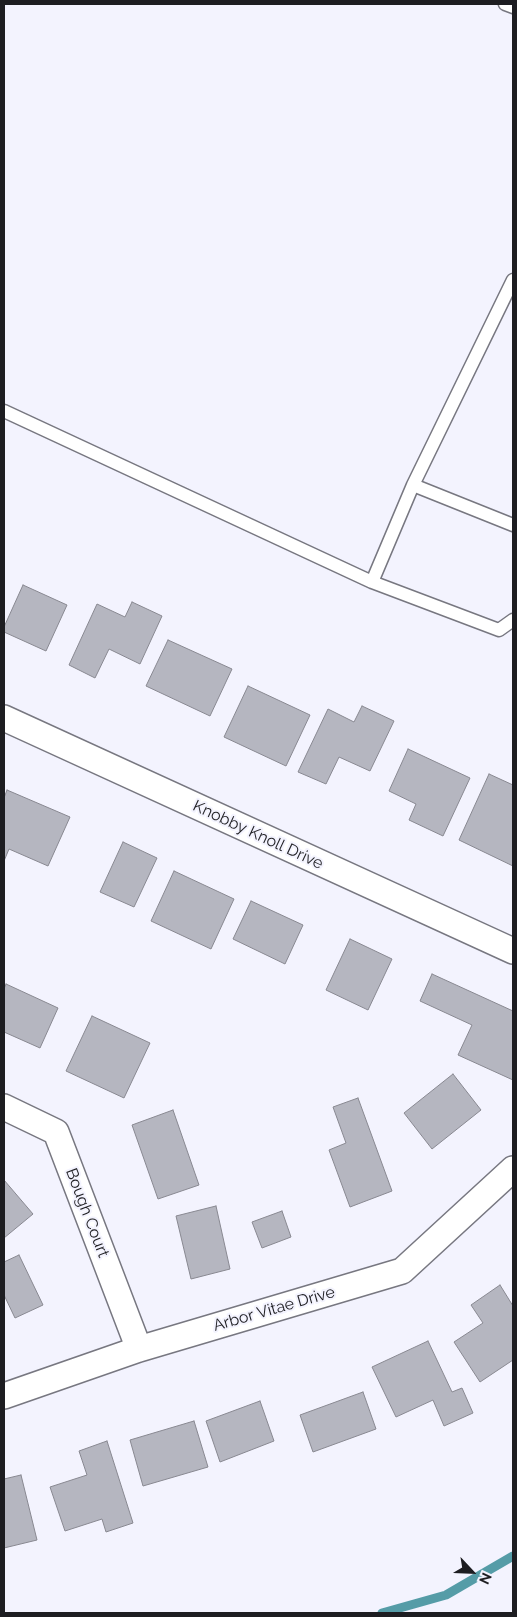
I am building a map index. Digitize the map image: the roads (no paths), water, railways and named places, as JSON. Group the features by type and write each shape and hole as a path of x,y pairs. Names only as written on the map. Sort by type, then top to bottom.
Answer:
{"street":[{"name":"Knobby Knoll Drive","path":"4,718 513,951"},
{"name":"Bough Court","path":"4,1107 56,1132 139,1349"},
{"name":"Arbor Vitae Drive","path":"4,1396 139,1349 402,1271 513,1169"}],"lane":[{"path":"505,4 513,7"},
{"path":"372,582 413,485 513,280"},
{"path":"4,411 372,582 499,630 513,620"},
{"path":"413,485 513,525"}],"waterway":[{"path":"382,1613 446,1595 513,1556"}]}
